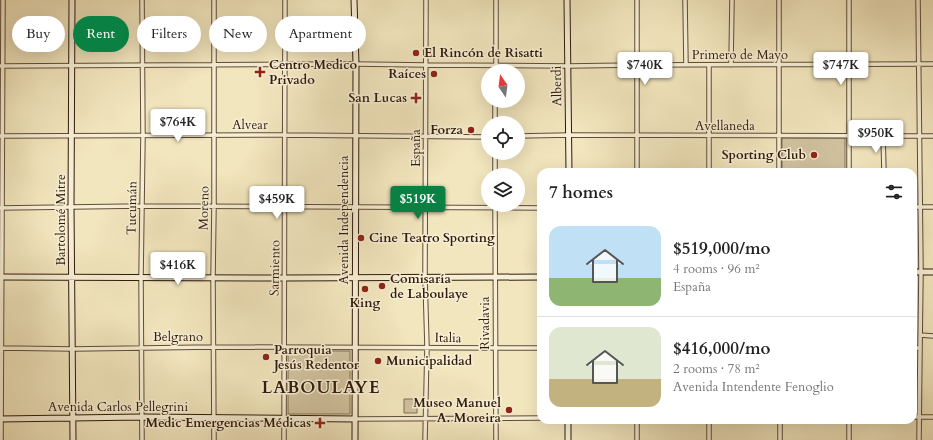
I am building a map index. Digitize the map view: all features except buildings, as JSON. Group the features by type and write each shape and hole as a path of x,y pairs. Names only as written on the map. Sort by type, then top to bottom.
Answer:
{"main road":[{"name":"Bartolomé Mitre","path":"72,0 71,207 73,440"},
{"name":"Avenida Independencia","path":"354,0 356,64 355,440"},
{"name":"Alberdi","path":"567,0 568,168"},
{"path":"917,272 933,272"},
{"path":"1,277 537,277"},
{"name":"Avenida Carlos Pellegrini","path":"1,419 142,417 355,419"},
{"path":"568,424 568,440"}],"street":[{"path":"2,440 1,66 3,0"},
{"name":"Tucumán","path":"142,0 142,440"},
{"name":"Moreno","path":"214,0 214,16"},
{"name":"Sarmiento","path":"284,440 284,278 286,207 285,0"},
{"name":"España","path":"425,440 427,347 425,277 426,0"},
{"path":"496,0 496,64"},
{"path":"637,0 637,168"},
{"path":"684,0 686,65"},
{"path":"732,0 732,65"},
{"path":"779,0 779,168"},
{"path":"849,0 849,168"},
{"path":"918,0 921,272 919,440"},
{"name":"Moreno","path":"214,52 214,440"},
{"name":"Primero de Mayo","path":"1,66 285,64 481,65"},
{"name":"Primero de Mayo","path":"525,65 933,64"},
{"path":"709,65 709,168"},
{"name":"Alvear","path":"1,136 355,136"},
{"path":"355,136 481,137"},
{"name":"Avellaneda","path":"525,136 933,136"},
{"path":"883,136 884,168"},
{"path":"1,208 142,206 481,206"},
{"path":"525,207 537,208"},
{"path":"920,207 933,207"},
{"name":"Rivadavia","path":"495,212 496,440"},
{"path":"920,335 933,336"},
{"name":"Belgrano","path":"1,348 73,349 142,347 355,347"},
{"name":"Italia","path":"355,347 537,348"},
{"path":"919,417 933,417"},
{"path":"355,419 537,418"},
{"path":"637,424 637,440"},
{"path":"709,424 709,440"},
{"path":"780,424 780,440"},
{"path":"849,424 849,440"}],"shaded area":[{"name":"Sporting Club","path":"782,138 845,138 845,168 782,168"},
{"path":"288,351 350,351 350,414 288,414"},
{"path":"404,399 417,399 417,413 404,413"}],"place":[{"name":"El Rincón de Risatti","path":"416,53"},
{"name":"Centro Medico Privado","path":"260,72"},
{"name":"Raíces","path":"434,74"},
{"name":"San Lucas","path":"416,98"},
{"name":"Forza","path":"471,130"},
{"name":"Sporting Club","path":"814,155"},
{"name":"Cine Teatro Sporting","path":"361,238"},
{"name":"Comisaría de Laboulaye","path":"382,286"},
{"name":"King","path":"365,289"},
{"name":"Parroquia Jesús Redentor","path":"266,357"},
{"name":"Municipalidad","path":"378,361"},
{"name":"Museo Manuel A. Moreira","path":"509,410"},
{"name":"Medic Emergencias Médicas","path":"320,423"}],"district":[{"name":"LABOULAYE","path":"321,387"}]}
